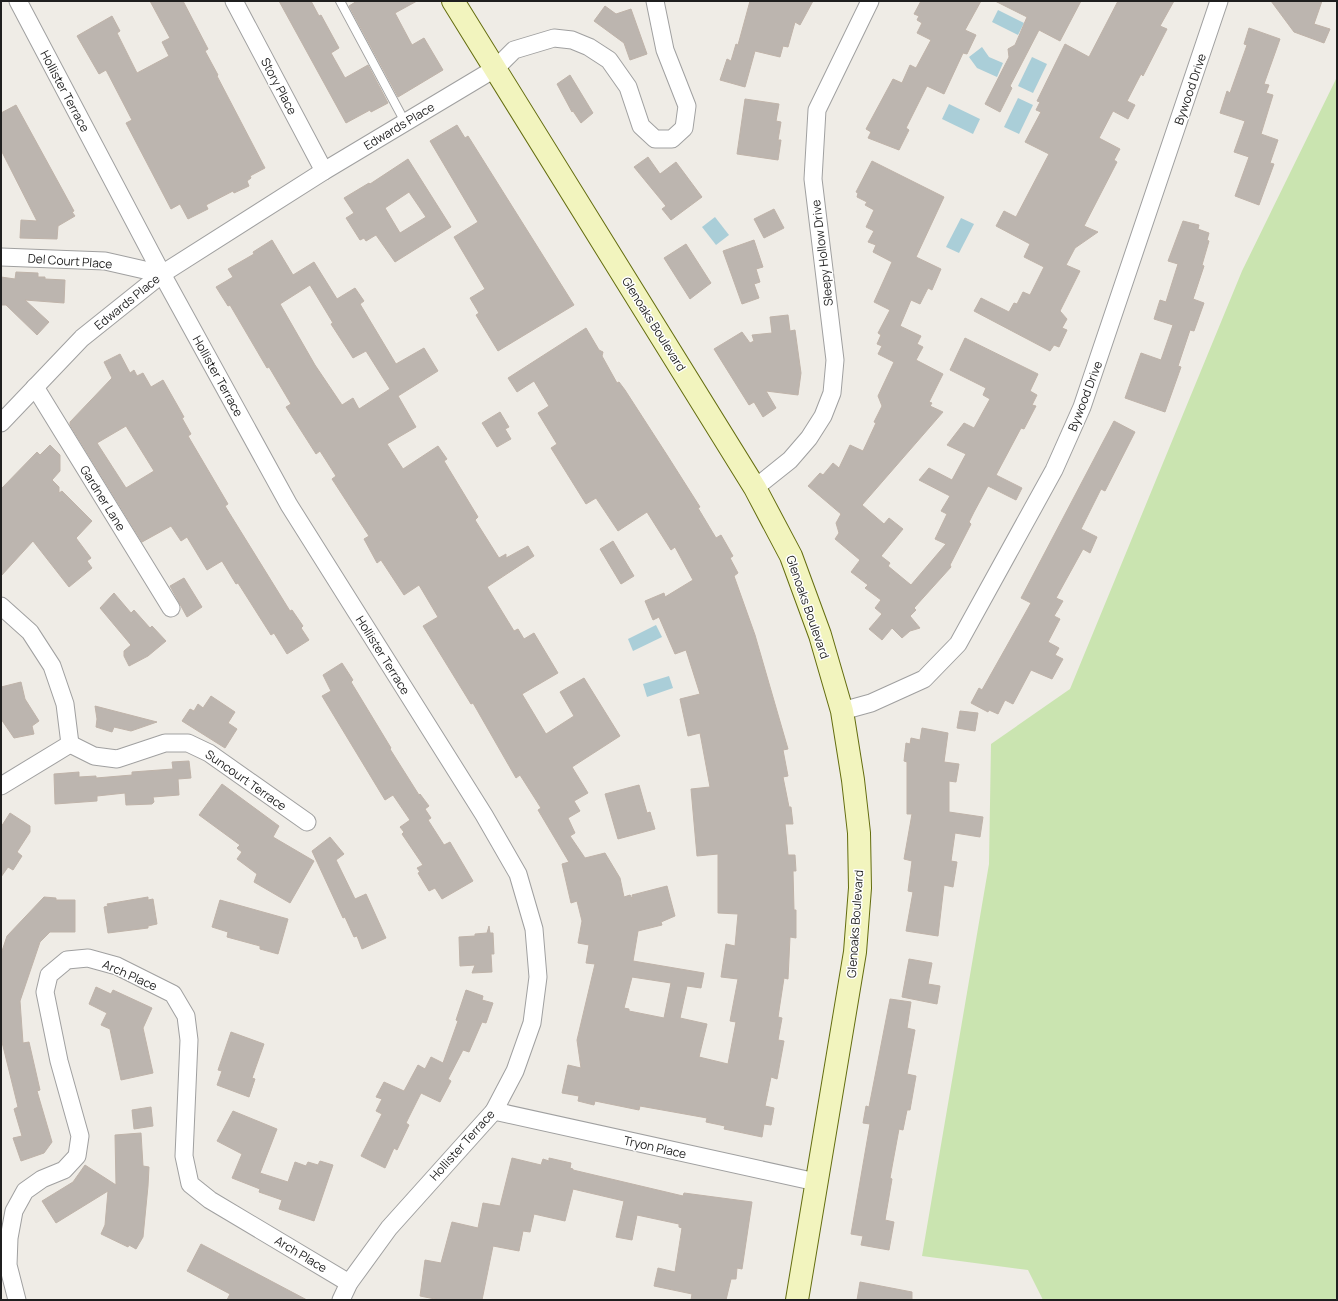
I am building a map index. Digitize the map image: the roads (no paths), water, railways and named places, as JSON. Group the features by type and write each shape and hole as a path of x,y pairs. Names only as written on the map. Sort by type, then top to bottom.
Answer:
{"street":[{"name":"Hollister Terrace","path":"18,1 162,274 289,505 484,815 518,874 534,929 538,977 532,1023 516,1071 494,1111 390,1228 350,1283 341,1300"},
{"name":"Story Place","path":"234,1 324,171"},
{"name":"Glenoaks Boulevard","path":"453,1 496,68 755,488 791,556 820,635 842,711 853,780 859,833 860,888 855,952 797,1300"},
{"name":"Edwards Place","path":"1,423 82,338 162,274 324,171 496,68 514,50 554,38 572,40 589,46 609,60 628,87 641,126 655,139 672,139 684,128 687,106 665,50 655,1"},
{"name":"Sleepy Hollow Drive","path":"755,488 790,460 809,438 823,416 832,393 835,360 813,179 817,110 870,1"},
{"name":"Bywood Drive","path":"842,711 871,703 924,679 958,644 1054,470 1082,407 1220,1"},
{"name":"Del Court Place","path":"1,257 105,262 162,274"},
{"name":"Gardner Lane","path":"35,388 171,608"},
{"path":"1,606 30,632 52,666 65,704 70,744 1,786"},
{"name":"Suncourt Terrace","path":"70,744 94,756 117,759 165,743 188,743 209,753 307,822"},
{"name":"Arch Place","path":"17,1300 8,1265 9,1238 14,1211 25,1191 42,1179 64,1170 77,1156 80,1136 59,1061 45,992 49,975 67,960 88,958 117,966 173,994 186,1016 189,1040 184,1156 190,1184 210,1200 350,1283"},
{"name":"Tryon Place","path":"494,1111 816,1182"}],"lane":[{"path":"340,1 405,122"}],"water":[{"path":"998,10 1024,23 1018,35 992,22"},
{"path":"982,47 989,57 1003,63 997,77 977,68 969,57"},
{"path":"1032,57 1047,64 1033,93 1018,86"},
{"path":"1018,98 1033,105 1019,134 1004,127"},
{"path":"949,104 980,119 973,134 942,119"},
{"path":"715,217 729,235 716,245 702,227"},
{"path":"961,218 974,224 959,253 946,247"},
{"path":"656,625 662,637 633,651 628,639"},
{"path":"669,676 673,688 647,697 643,684"}]}
